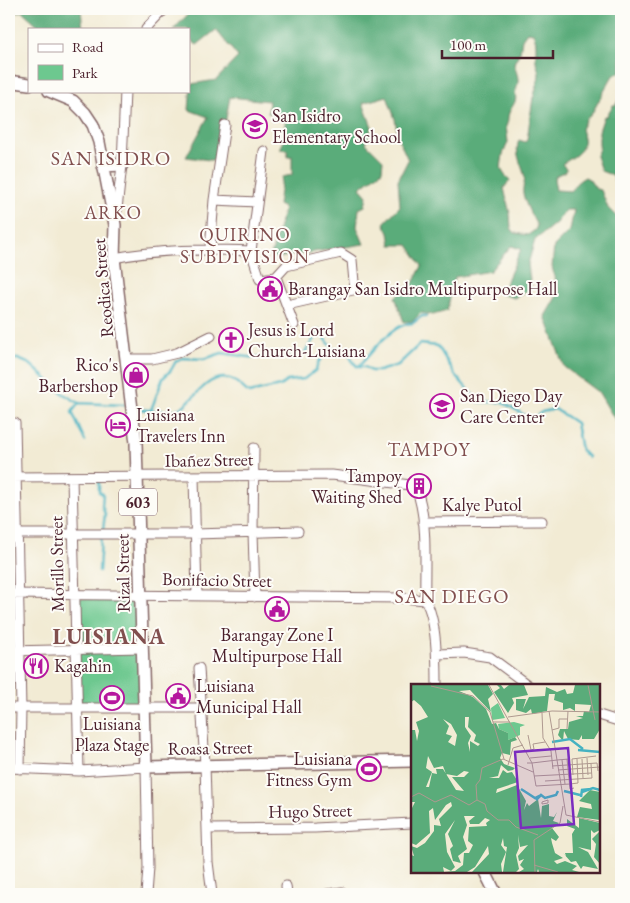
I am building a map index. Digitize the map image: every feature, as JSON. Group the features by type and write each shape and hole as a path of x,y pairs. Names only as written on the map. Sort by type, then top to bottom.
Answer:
{"main road":[{"path":"9,81 28,84"},
{"name":"Reodica Street","path":"53,93 73,101 85,113 93,125 99,142 115,226 114,258 132,408"},
{"path":"103,166 122,165"},
{"name":"Rizal Street","path":"132,408 140,535 146,766"},
{"name":"Roasa Street","path":"146,766 411,761"},
{"path":"486,873 496,894"}],"street":[{"path":"147,28 165,9"},
{"path":"115,226 122,165 125,92"},
{"path":"210,249 214,200 225,126"},
{"path":"264,151 251,251 260,279 276,277 286,266 341,253 352,260 353,290 287,305"},
{"path":"214,200 258,202"},
{"path":"114,258 138,253 210,249 251,251"},
{"path":"276,277 294,325"},
{"path":"127,359 152,360 177,353 211,336"},
{"path":"12,423 14,651 21,708 20,769"},
{"path":"254,448 253,532 255,597"},
{"name":"Ibañez Street","path":"12,477 332,475 410,485 419,496 423,522"},
{"path":"194,476 197,596"},
{"name":"Morillo Street","path":"72,477 79,771"},
{"name":"Kalye Putol","path":"423,522 542,521"},
{"path":"423,522 426,600 430,608 437,654 437,684"},
{"path":"12,534 140,535 298,531"},
{"name":"Bonifacio Street","path":"13,594 403,598 426,600"},
{"path":"14,651 142,648"},
{"path":"437,654 464,653 490,657 526,684"},
{"path":"199,668 208,862 212,894"},
{"path":"9,708 201,708"},
{"path":"600,715 621,722"},
{"path":"146,766 148,868 146,894"},
{"name":"Roasa Street","path":"9,768 79,771 146,766"},
{"name":"Hugo Street","path":"207,829 315,828 411,823"},
{"path":"327,894 342,892 342,894"}],"green space":[{"path":"9,9 81,9 83,28 41,28 22,11 9,15"},
{"path":"193,9 621,9 621,71 612,77 591,115 586,119 581,129 583,142 580,151 562,164 566,171 557,175 554,179 556,190 571,191 581,179 585,177 589,179 596,189 601,190 608,208 621,221 621,434 618,425 599,393 564,367 545,316 559,292 552,267 554,246 570,230 574,210 566,210 556,223 535,240 528,264 531,289 514,298 501,294 521,249 511,246 490,271 455,277 447,311 433,315 421,313 413,321 404,322 395,297 413,283 422,266 408,245 391,245 389,233 384,223 400,206 398,180 408,160 398,138 395,119 387,96 363,103 372,127 366,143 383,160 382,171 360,188 367,196 365,206 359,209 357,227 364,244 270,259 284,208 278,205 282,177 292,175 292,156 287,157 288,150 280,149 283,143 286,115 268,113 269,101 230,97 218,161 186,157 208,117 189,110 191,84 216,80 238,57 216,30 197,45 190,40 190,28 175,28","holes":["527,32 533,33 536,63 539,75 533,97 527,140 525,142 519,140 517,149 524,177 524,197 537,226 528,235 515,233 511,228 504,188 510,180 501,168 503,154 508,142 506,126 509,113 515,101 518,84 514,63 520,52 522,39"]},
{"path":"621,93 621,181 614,181 614,176 601,171 596,156 599,149 599,131 604,116 606,117 613,105 616,105"},
{"path":"76,598 137,599 141,703 81,703"}],"waterway":[{"path":"151,410 163,378 176,361 182,358 204,359 222,353 255,358 285,355 296,358 305,353 319,330 336,353 348,353 358,367 390,333 405,324 413,323 422,316 426,316"},
{"path":"358,367 379,371 398,365 420,344 438,346 455,375 479,402 502,402 530,420 542,412 555,409 576,423 581,450 588,457"},
{"path":"136,409 160,411 178,409 215,379 222,378 236,381 249,393 280,386 287,381 304,379 316,370 322,357 336,353"},
{"path":"9,359 18,359 30,364 62,393 79,403 125,405"},
{"path":"79,403 72,412 85,441"},
{"path":"99,480 99,492 103,494 102,506 105,514 103,530"},
{"path":"99,571 101,538"}],"place":[{"name":"San Isidro Elementary School","path":"255,126"},
{"name":"Barangay San Isidro Multipurpose Hall","path":"270,289"},
{"name":"Jesus is Lord Church-Luisiana","path":"231,340"},
{"name":"Rico's Barbershop","path":"136,375"},
{"name":"San Diego Day Care Center","path":"442,406"},
{"name":"Luisiana Travelers Inn","path":"118,425"},
{"name":"Tampoy Waiting Shed","path":"419,486"},
{"name":"Barangay Zone I Multipurpose Hall","path":"277,609"},
{"name":"Kagahin","path":"36,666"},
{"name":"Luisiana Municipal Hall","path":"178,696"},
{"name":"Luisiana Plaza Stage","path":"112,698"},
{"name":"Luisiana Fitness Gym","path":"369,769"}],"district":[{"name":"SAN ISIDRO","path":"111,158"},
{"name":"ARKO","path":"113,212"},
{"name":"QUIRINO SUBDIVISION","path":"245,245"},
{"name":"TAMPOY","path":"429,449"},
{"name":"SAN DIEGO","path":"452,596"},
{"name":"LUISIANA","path":"109,636"}]}
